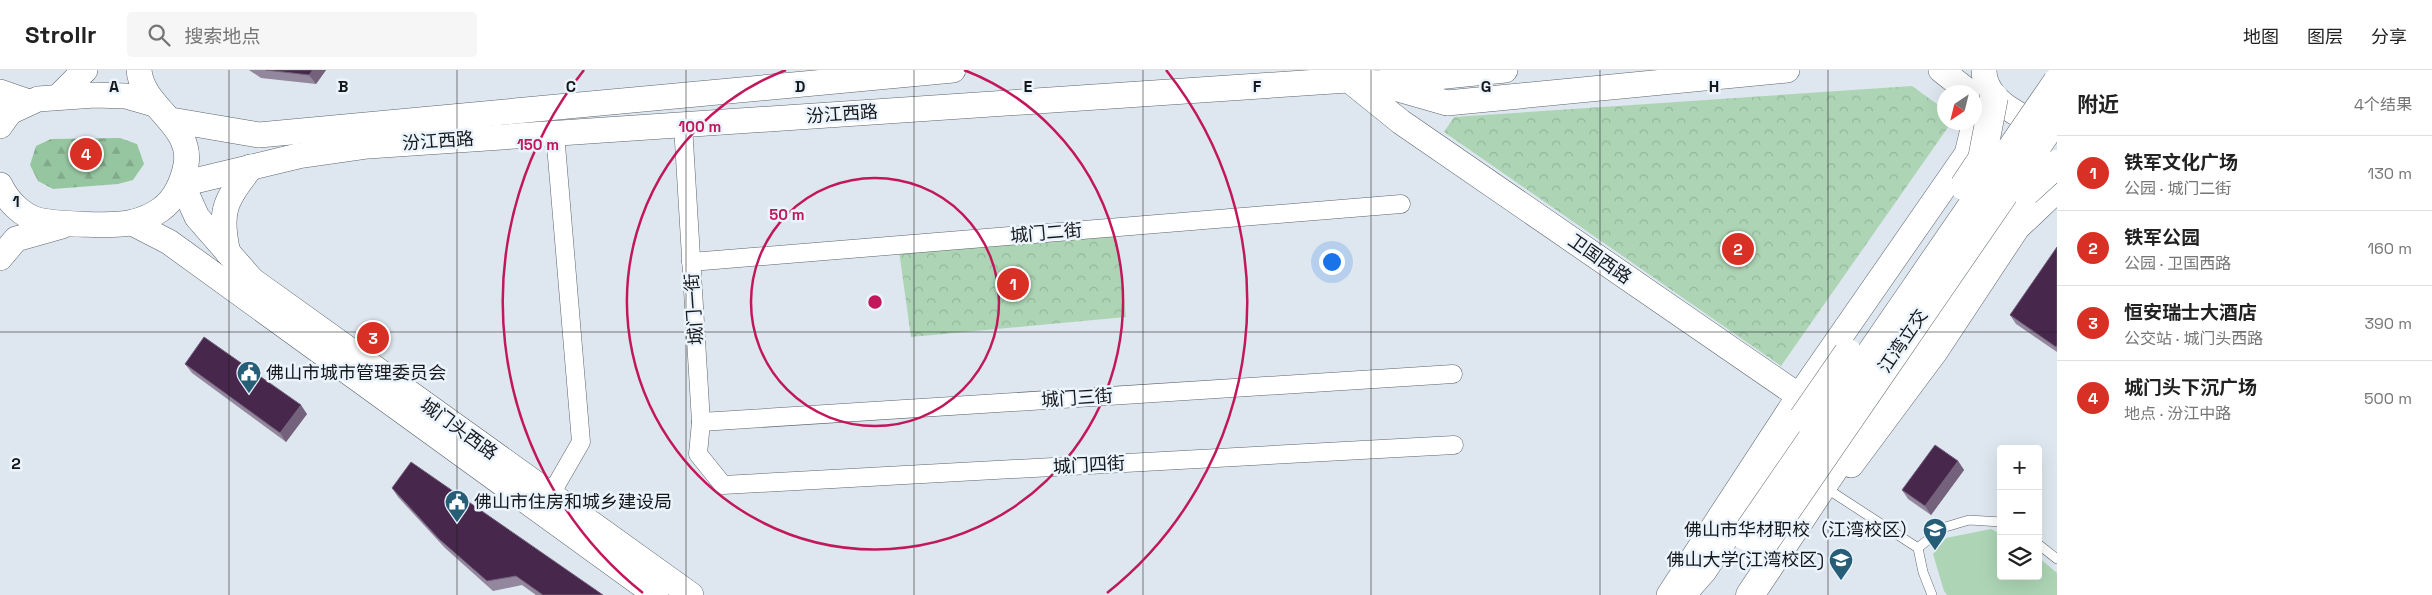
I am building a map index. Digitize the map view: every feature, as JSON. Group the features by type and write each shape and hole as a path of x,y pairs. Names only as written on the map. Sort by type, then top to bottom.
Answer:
{"highway":[{"path":"1681,595 1703,570 1801,407 1971,160 1979,81"},
{"path":"1730,595 1751,546 2057,82"},
{"name":"江湾立交","path":"1751,546 2057,116"},
{"path":"1971,160 1999,154 2014,159 2029,172 2032,200"},
{"path":"1750,595 1850,445 2057,164"},
{"path":"1704,595 1751,546"}],"main road":[{"path":"58,97 86,70"},
{"path":"0,185 21,211 37,220 76,223 132,223 161,210 182,184 186,162 183,141 140,83 140,70"},
{"name":"汾江西路","path":"29,102 58,97 126,96 162,112 259,135 953,70"},
{"name":"汾江西路","path":"182,184 298,156 368,146 1342,75 1376,77 1505,70"},
{"path":"1376,77 1447,103 1653,74 1787,70"},
{"path":"1941,70 1979,81 2018,113 2040,124 2057,128"},
{"name":"卫国西路","path":"1342,75 1401,122 1801,407"},
{"path":"1376,77 1401,122"},
{"path":"0,92 29,102"},
{"path":"0,126 10,112 29,102"},
{"path":"1982,126 2000,144 2038,166 2057,169"},
{"path":"1971,160 1966,154 1972,130"},
{"path":"228,253 222,227 229,196 251,167"},
{"name":"城门头西路","path":"182,184 197,217 252,280 691,595"},
{"path":"1762,595 1832,492 1935,352 2017,228 2032,200 2057,190"},
{"path":"0,258 16,239 76,223"},
{"name":"城门头西路","path":"132,223 169,242 656,595"},
{"path":"1668,595 1801,407"}],"street":[{"name":"城门一街","path":"683,124 701,422 698,454 723,485"},
{"path":"551,494 581,442 555,133"},
{"name":"城门二街","path":"691,262 1401,204"},
{"name":"城门三街","path":"701,422 1453,374"},
{"name":"城门四街","path":"723,485 1454,445"}],"lane":[{"path":"1832,492 1918,548 1922,572 1932,595"},
{"path":"1918,548 1942,528 1969,520 1997,522"},
{"path":"2042,547 2057,559"}],"green space":[{"path":"1912,86 1937,104 1937,130 1946,130 1781,366 1444,132 1454,117"},
{"path":"120,138 137,144 144,164 133,180 118,184 53,189 38,181 30,165 36,146 51,139"},
{"path":"1116,236 1126,317 911,337 899,251"},
{"path":"1991,529 1997,532 1997,580 2042,580 2042,560 2057,573 2057,595 1947,595 1944,591 1933,554 1946,538"}],"building":[{"path":"266,70 313,70 309,75"},
{"path":"2057,247 2057,345 2056,347 2010,315"},
{"name":"佛山市城市管理委员会","path":"204,337 301,405 280,433 185,364"},
{"path":"1935,445 1958,461 1925,506 1902,490"},
{"name":"佛山市住房和城乡建设局","path":"411,462 603,595 543,595 516,576 487,581 439,539 392,488"}],"place":[{"name":"城门头下沉广场","path":"86,154"},
{"name":"铁军公园","path":"1738,249"},
{"name":"铁军文化广场","path":"1013,284"},
{"name":"恒安瑞士大酒店","path":"373,338"},
{"name":"佛山市城市管理委员会","path":"249,394"},
{"name":"佛山市住房和城乡建设局","path":"457,523"},
{"name":"佛山市华材职校（江湾校区）","path":"1935,551"},
{"name":"佛山大学(江湾校区)","path":"1841,581"}]}
